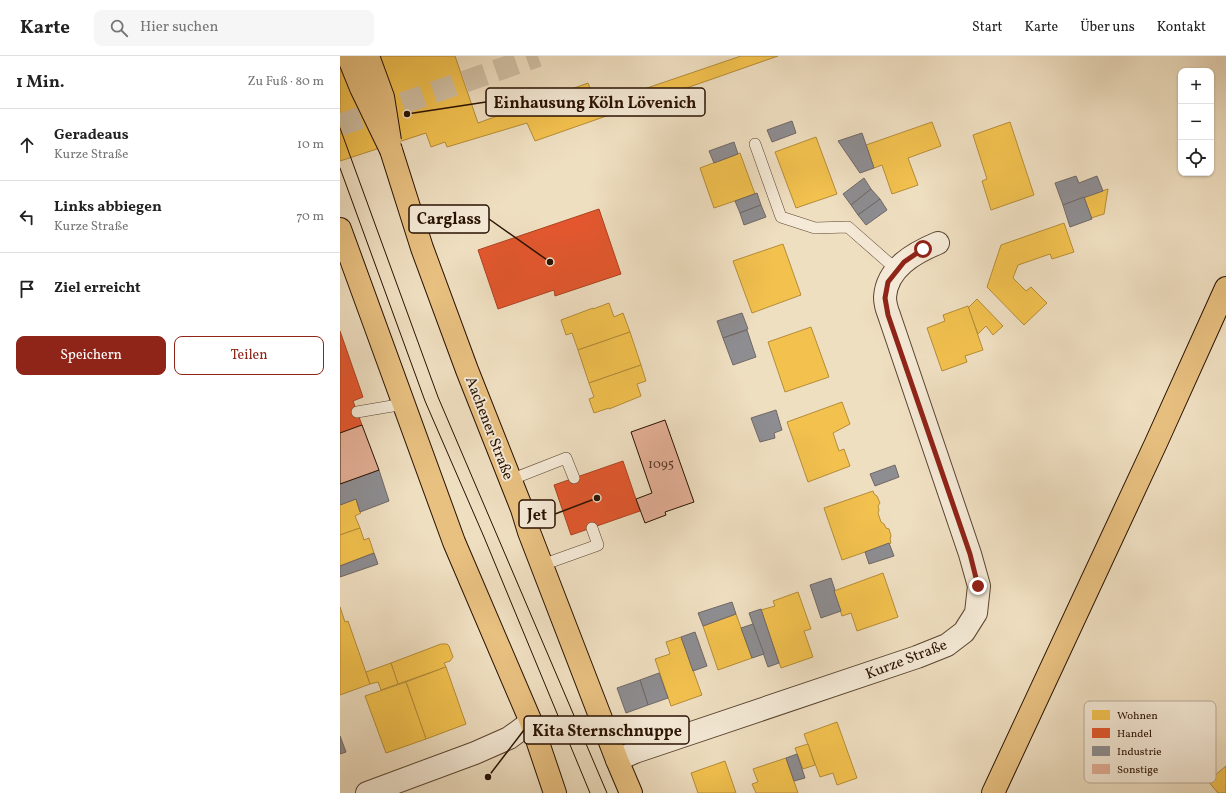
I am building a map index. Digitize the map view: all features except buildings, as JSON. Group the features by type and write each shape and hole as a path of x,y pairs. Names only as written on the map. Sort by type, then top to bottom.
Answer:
{"main road":[{"path":"348,56 361,88 391,150"},
{"name":"Aachener Straße","path":"368,56 382,97 391,150 422,248 467,370 630,793"},
{"path":"342,240 454,542 531,722 556,793"},
{"path":"993,793 1226,288"}],"street":[{"name":"Kurze Straße","path":"617,760 635,752 923,655 946,645 964,632 976,613 978,586 970,554 888,315 885,298 888,282 904,262 923,249 938,243"},
{"path":"367,793 475,754 509,738 531,722"}],"lane":[{"path":"755,144 781,216 815,228 848,227 897,270"},
{"path":"357,412 404,404"},
{"path":"510,480 566,458 574,478"},
{"path":"542,565 598,545 592,528"}],"tunnel":[{"path":"340,125 538,56"}],"tram line":[{"path":"340,128 438,397 607,793"},
{"path":"340,168 425,401 484,537 590,793"}],"place":[{"name":"Einhausung Köln Lövenich","path":"407,114"},
{"name":"Carglass","path":"550,262"},
{"name":"Jet","path":"597,498"},
{"name":"Kita Sternschnuppe","path":"488,777"}],"route":[{"path":"923,249 904,262 897,270 888,282 885,298 888,315 970,554 978,586"}]}
